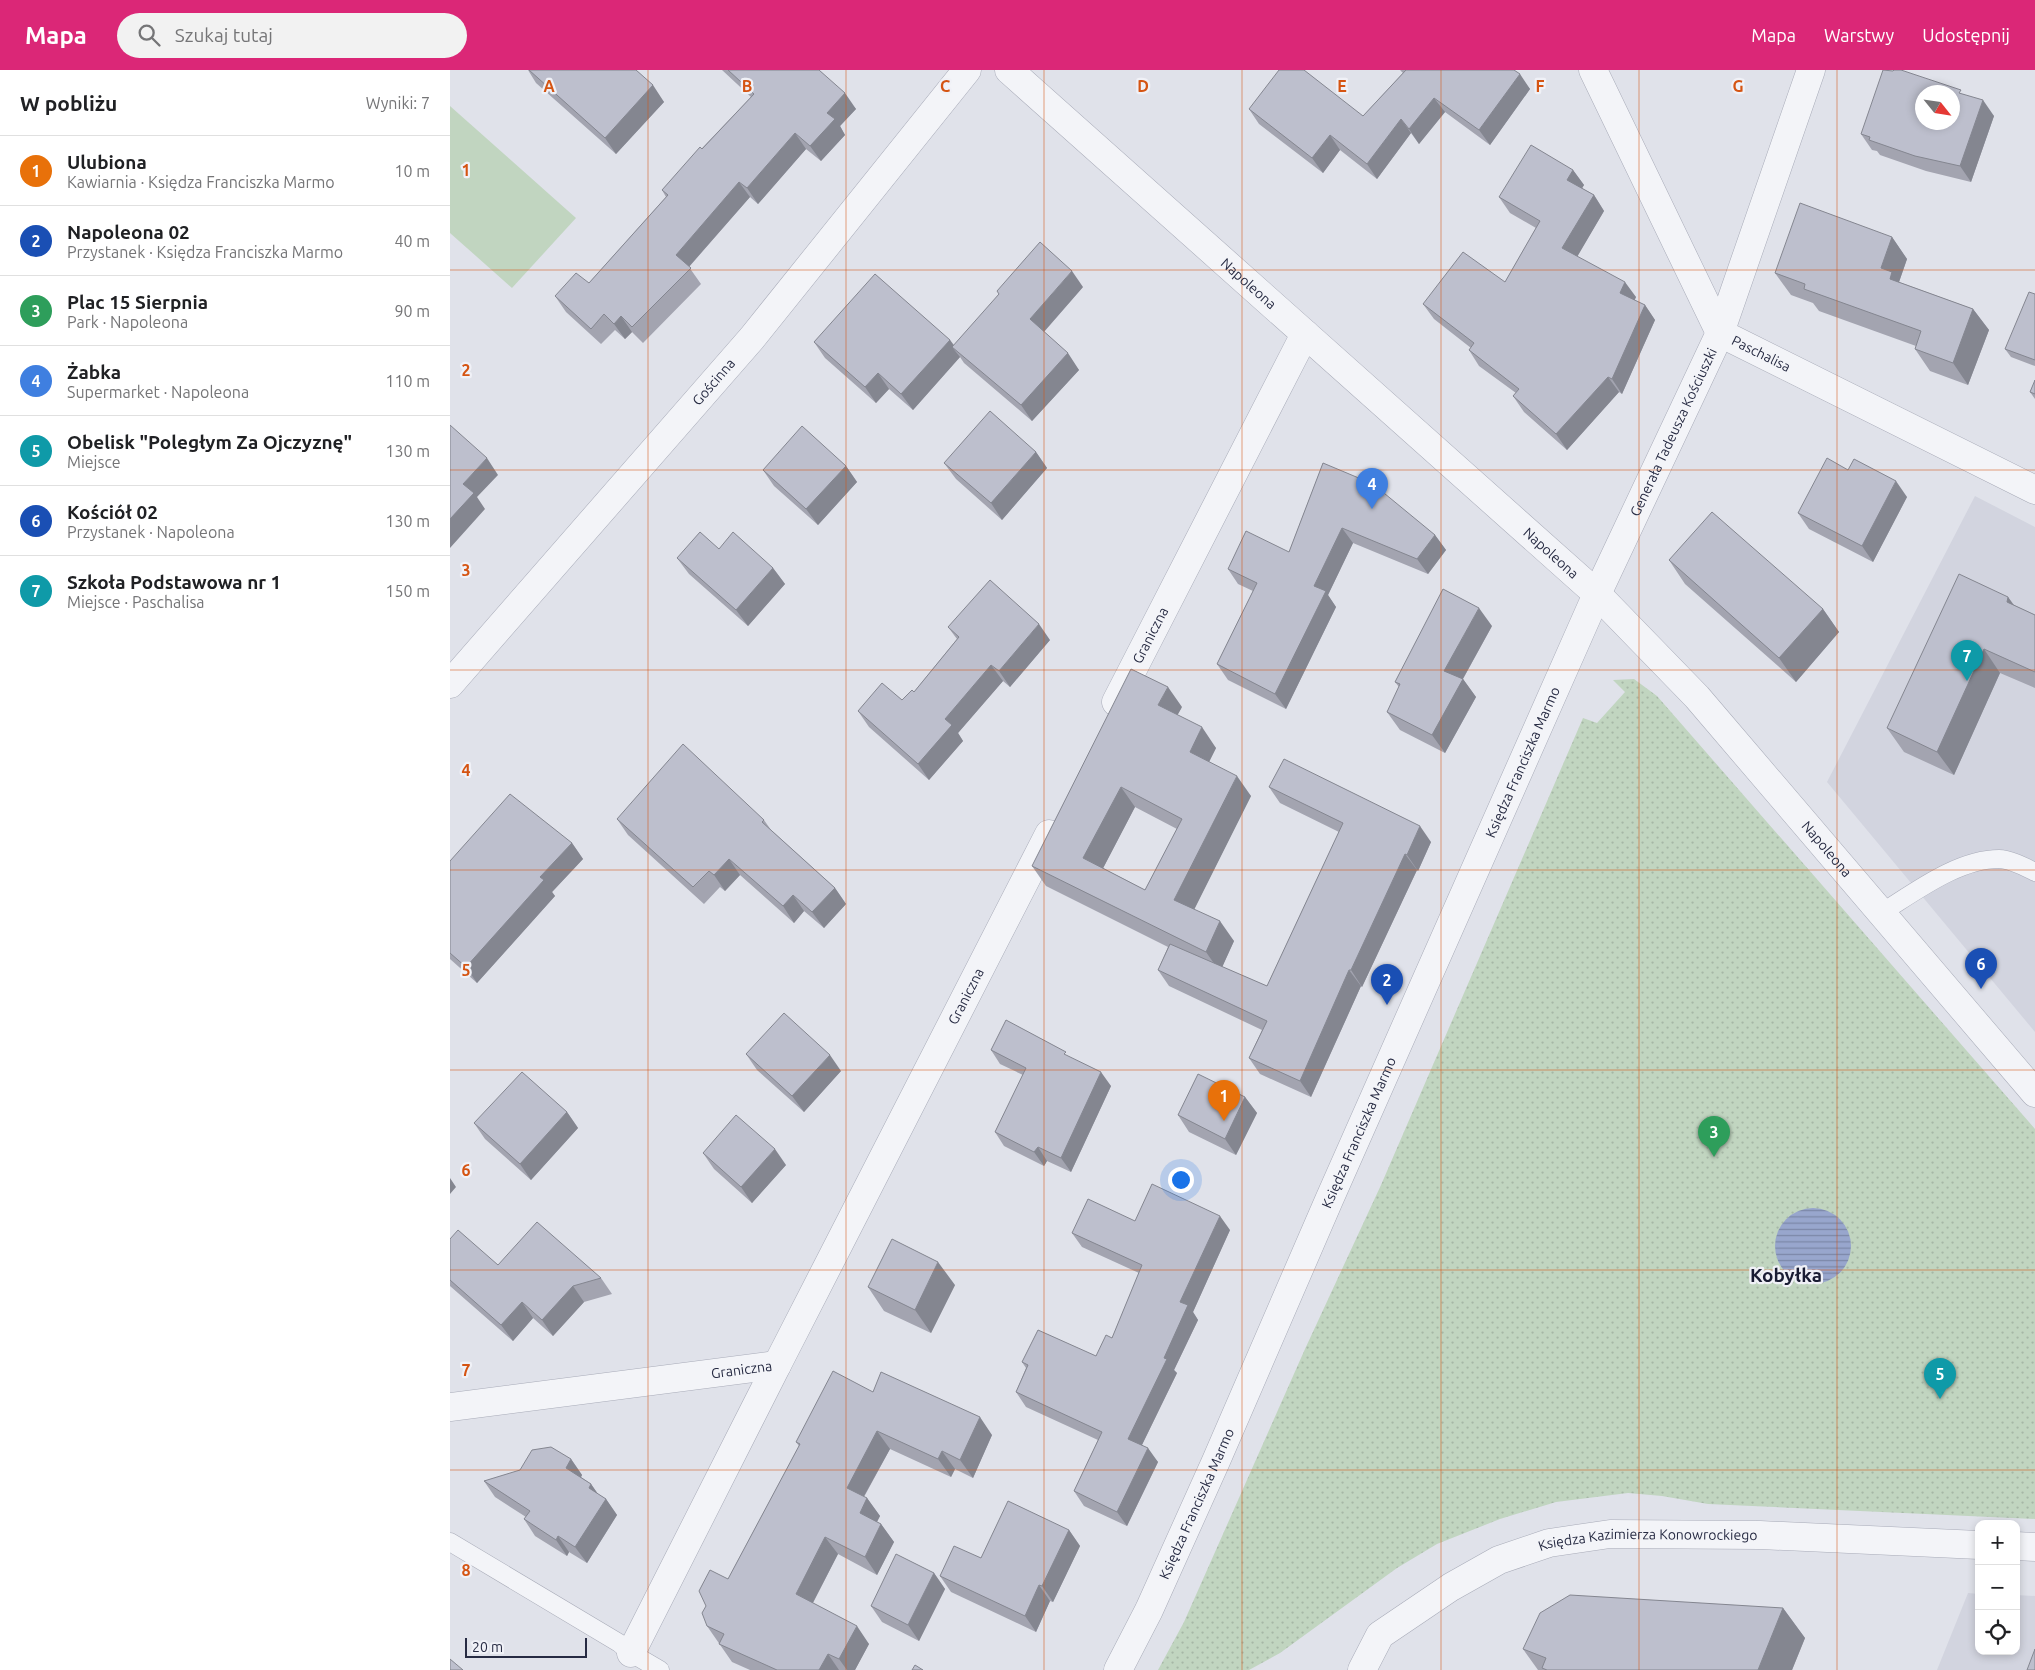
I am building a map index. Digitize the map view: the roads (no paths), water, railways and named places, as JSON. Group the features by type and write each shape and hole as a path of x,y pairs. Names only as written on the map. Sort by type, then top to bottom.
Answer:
{"street":[{"name":"Gościnna","path":"450,684 752,338 967,70"},
{"name":"Napoleona","path":"1009,70 1597,594 1697,697 2035,1093"},
{"name":"Paschalisa","path":"1593,70 1720,333 2035,490"},
{"name":"Generała Tadeusza Kościuszki","path":"1597,594 1720,333 1811,70"},
{"name":"Graniczna","path":"1104,726 1305,334"},
{"name":"Księdza Franciszka Marmo","path":"1118,1670 1149,1610 1216,1461 1329,1200 1597,594"},
{"name":"Graniczna","path":"450,1407 777,1364 1059,814"},
{"path":"631,1653 777,1364"},
{"name":"Księdza Kazimierza Konowrockiego","path":"1362,1670 1380,1635 1451,1587 1499,1560 1549,1543 1610,1534 1760,1535 1975,1545"},
{"path":"2020,1546 2035,1547"}],"lane":[{"path":"1881,913 1948,873 1970,864 2000,858 2035,872"},
{"path":"450,1542 619,1643 631,1653 660,1670"}],"water":[{"path":"1813,1208 1828,1211 1840,1219 1848,1231 1851,1246 1848,1261 1840,1273 1828,1281 1813,1284 1798,1281 1786,1273 1778,1261 1775,1246 1778,1231 1786,1219 1798,1211"}],"place":[{"name":"Żabka","path":"1372,509"},
{"name":"Szkoła Podstawowa nr 1","path":"1967,681"},
{"name":"Kościół 02","path":"1981,989"},
{"name":"Napoleona 02","path":"1387,1005"},
{"name":"Ulubiona","path":"1224,1121"},
{"name":"Plac 15 Sierpnia","path":"1714,1157"},
{"name":"Obelisk \"Poległym Za Ojczyznę\"","path":"1940,1399"}],"district":[{"name":"Kobyłka","path":"1786,1275"}]}
